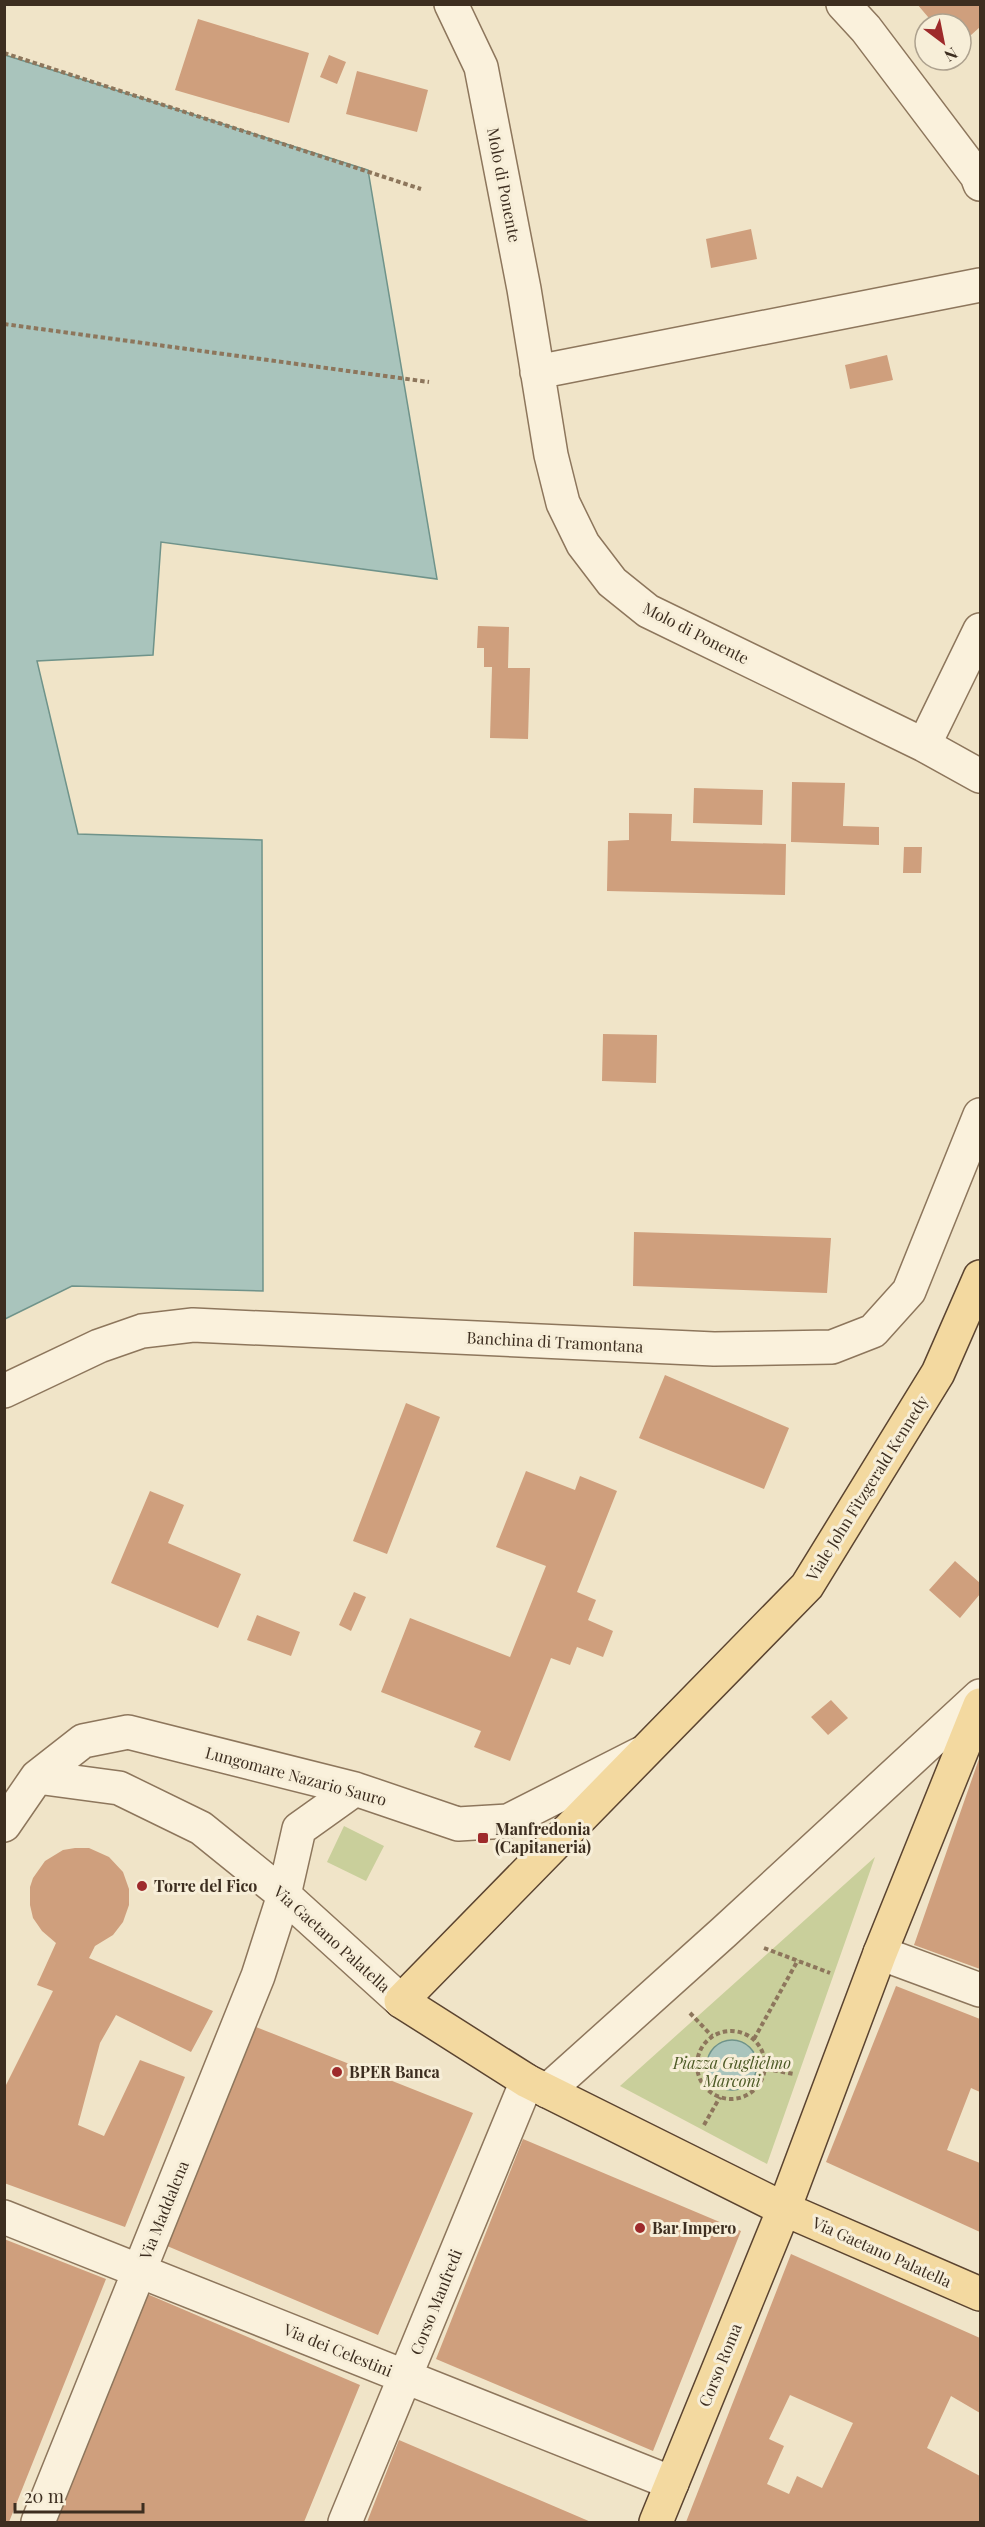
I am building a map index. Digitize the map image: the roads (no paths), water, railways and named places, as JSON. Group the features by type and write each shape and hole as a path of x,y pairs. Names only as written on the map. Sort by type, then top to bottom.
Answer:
{"main road":[{"name":"Viale John Fitzgerald Kennedy","path":"644,1752 807,1586 938,1373 981,1277"},
{"path":"644,1752 400,2001 537,2086 784,2208 880,1953 981,1705"},
{"name":"Via Gaetano Palatella","path":"784,2208 981,2295"},
{"name":"Corso Roma","path":"656,2523 784,2208"}],"street":[{"name":"Molo di Ponente","path":"451,4 481,67 551,455 563,503 583,544 612,582 648,611 924,745 981,776"},
{"path":"843,4 867,29 981,184"},
{"path":"537,372 981,285"},
{"path":"924,745 981,630"},
{"name":"Banchina di Tramontana","path":"4,1391 99,1346 142,1331 193,1325 714,1349 832,1347 873,1331 909,1291 981,1115"},
{"path":"537,2086 724,1932 981,1696"},
{"name":"Lungomare Nazario Sauro","path":"4,1825 37,1777 83,1741 128,1732 355,1789 458,1824 508,1821 644,1752"},
{"name":"Via Gaetano Palatella","path":"37,1777 118,1788 201,1828 284,1895 400,2001"},
{"name":"Via Maddalena","path":"38,2523 258,1976 284,1895 299,1829 355,1789"},
{"path":"880,1953 981,1990"},
{"name":"Corso Manfredi","path":"345,2523 405,2376 537,2086"},
{"name":"Via dei Celestini","path":"4,2217 672,2483"}],"water":[{"path":"5,55 368,170 437,579 161,542 153,655 37,661 78,834 262,840 263,1291 72,1286 5,1319"},
{"path":"727,2040 737,2040 750,2047 757,2060 757,2070 750,2083 737,2090 727,2090 718,2086 711,2079 707,2070 707,2060 711,2051 718,2044"}],"place":[{"name":"Manfredonia (Capitaneria)","path":"483,1838"},
{"name":"Torre del Fico","path":"142,1886"},
{"name":"BPER Banca","path":"337,2072"},
{"name":"Bar Impero","path":"640,2228"}],"park label":[{"name":"Piazza Guglielmo Marconi","path":"732,2072"}]}
